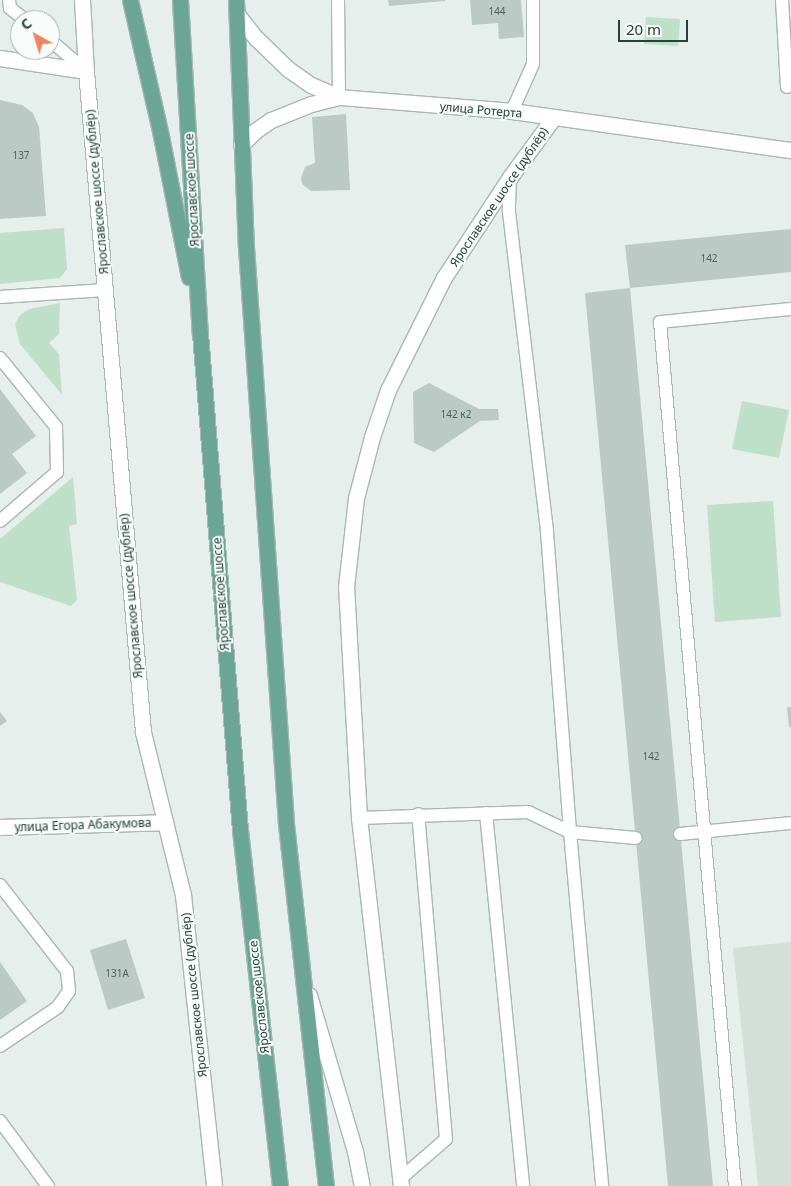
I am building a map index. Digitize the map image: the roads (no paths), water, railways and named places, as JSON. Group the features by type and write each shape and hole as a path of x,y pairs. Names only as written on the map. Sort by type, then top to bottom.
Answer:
{"main road":[{"path":"130,0 160,131 200,333"},
{"name":"Ярославское шоссе","path":"180,0 200,333 240,830 280,1186"},
{"path":"237,5 241,145 286,815 326,1186"}],"street":[{"name":"Ярославское шоссе (дублёр)","path":"82,0 86,70 143,732 183,895 214,1186"},
{"path":"237,5 256,38 288,70 311,85 339,97"},
{"path":"0,58 86,70"},
{"name":"улица Ротерта","path":"241,145 255,131 271,120 302,107 339,97 512,111 791,150"},
{"name":"Ярославское шоссе (дублёр)","path":"400,1182 359,818 346,587 356,498 372,437 388,390 443,279 510,177 554,117"},
{"name":"улица Егора Абакумова","path":"0,827 165,822"},
{"path":"303,973 355,1151 362,1186"}],"lane":[{"path":"338,0 339,97"},
{"path":"512,111 533,64 533,0"},
{"path":"782,0 787,87"},
{"path":"60,48 86,70"},
{"path":"510,177 509,212 547,532 570,832 602,1186"},
{"path":"0,297 105,290"},
{"path":"735,1186 660,322 791,309"},
{"path":"0,358 56,427 56,472 0,521"},
{"path":"359,818 418,814 528,812 570,832 636,838"},
{"path":"486,813 523,1186"},
{"path":"400,1182 446,1139 418,814"},
{"path":"680,834 791,823"},
{"path":"0,885 67,971 69,991 58,1007 0,1046"},
{"path":"0,1121 48,1186"}]}
